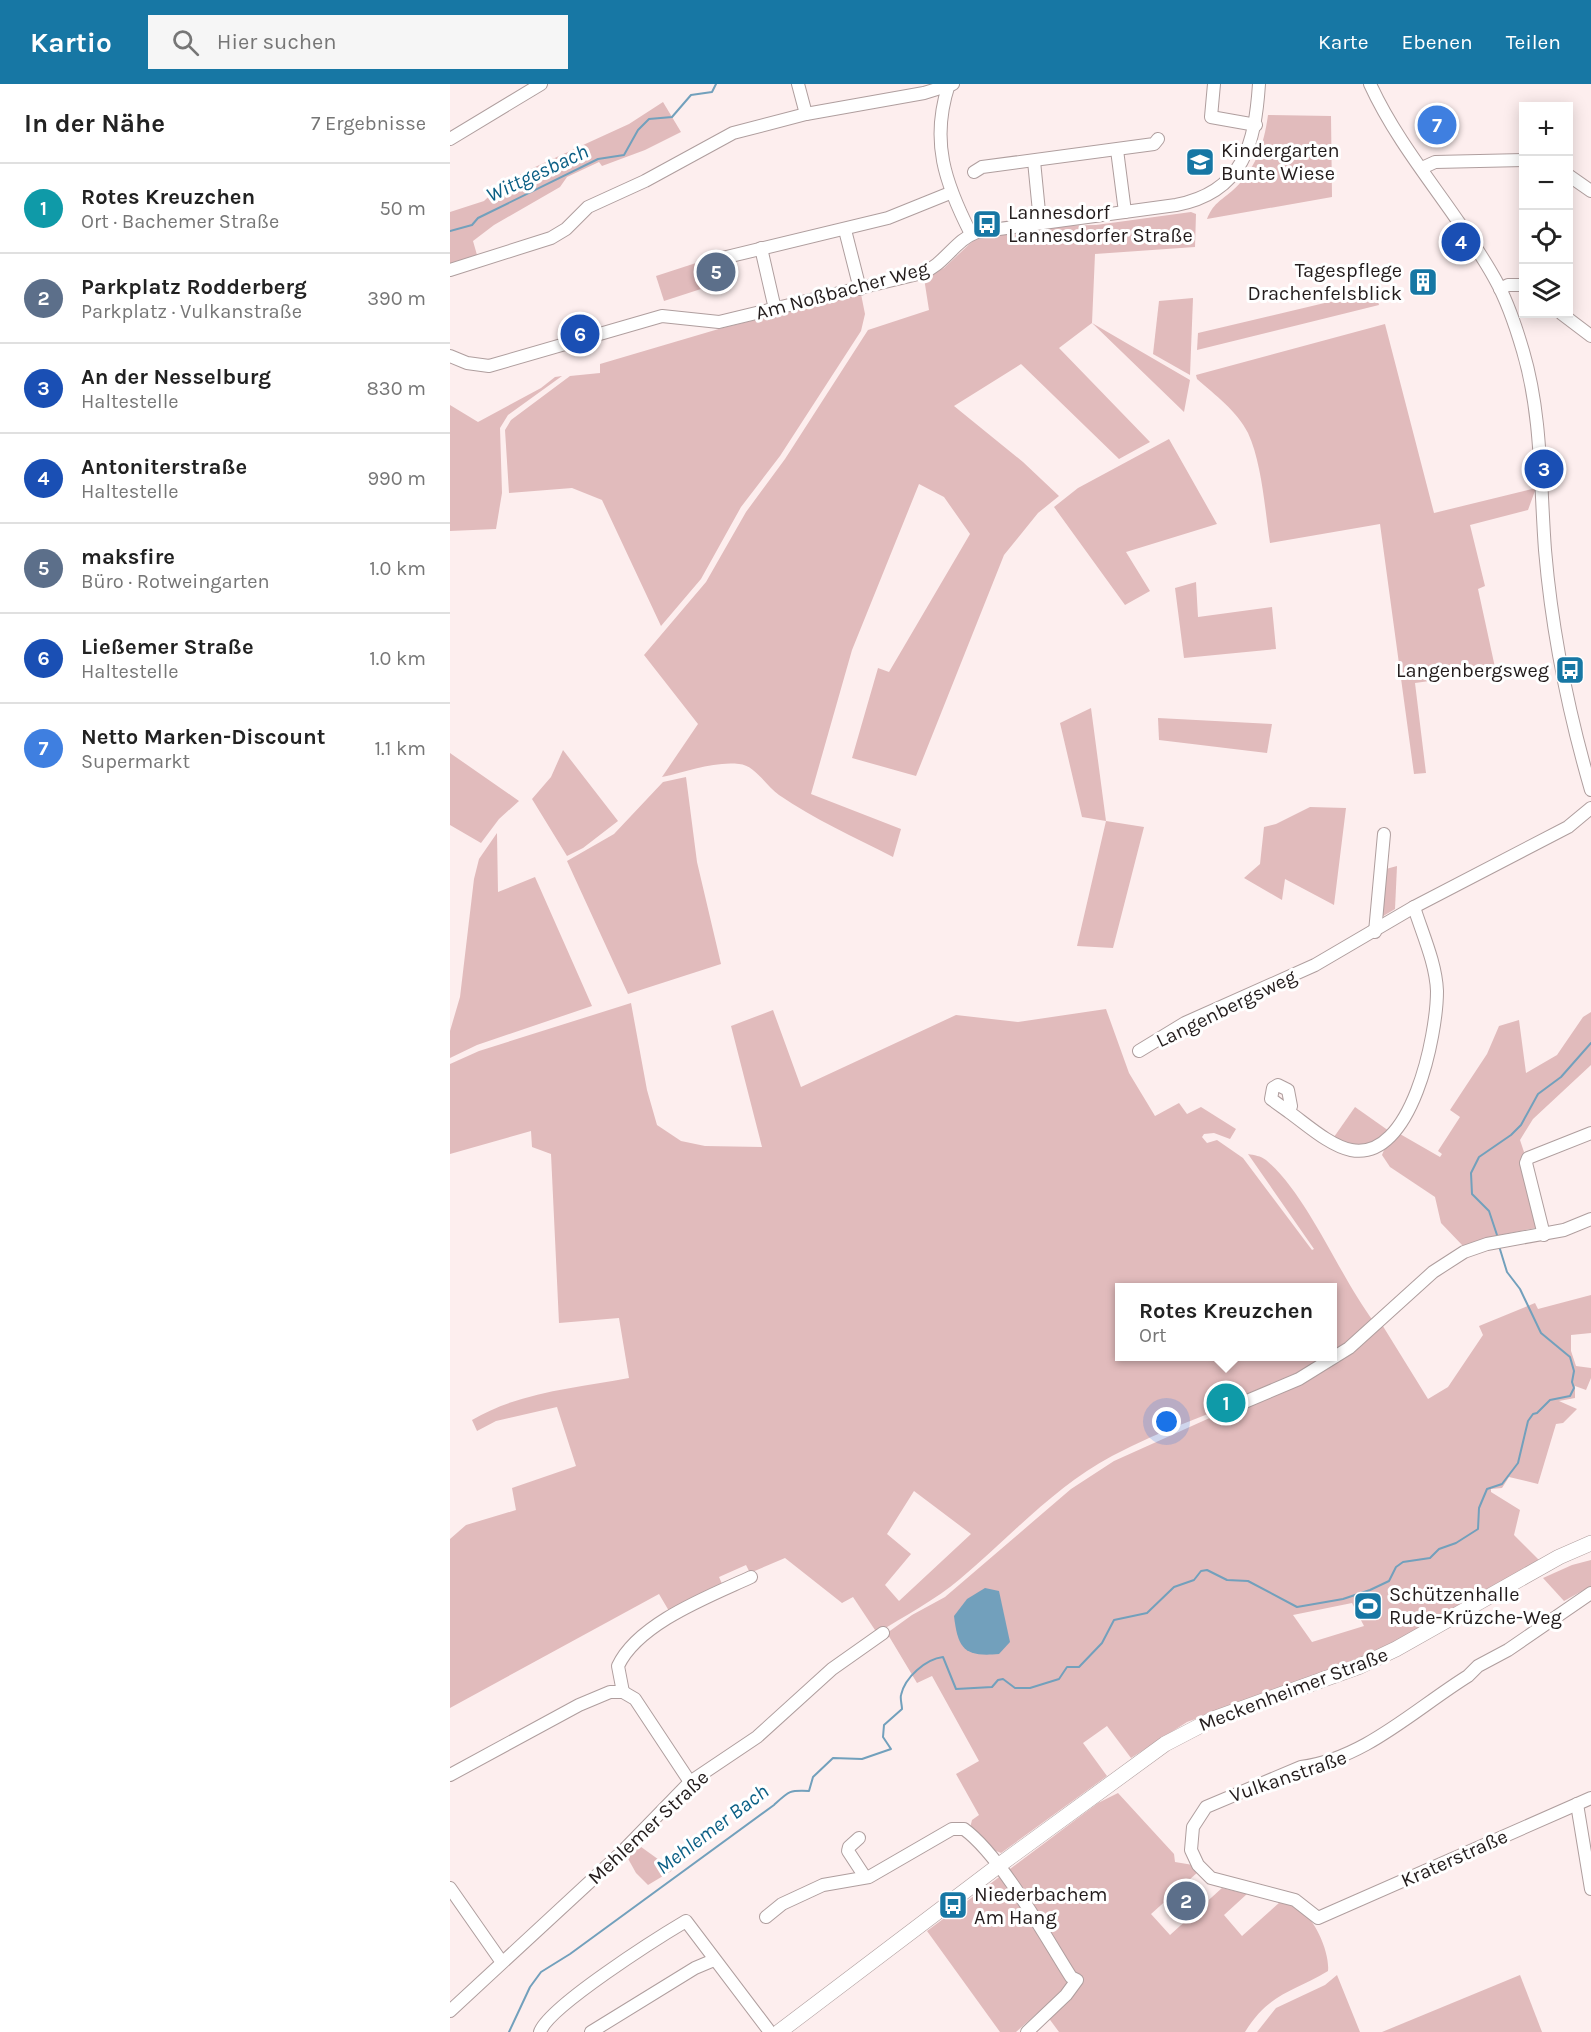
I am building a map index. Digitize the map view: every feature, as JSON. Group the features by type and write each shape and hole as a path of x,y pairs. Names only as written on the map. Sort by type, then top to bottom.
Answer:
{"main road":[{"name":"Meckenheimer Straße","path":"779,2032 1145,1756 1192,1728 1358,1667 1396,1649 1559,1557 1591,1543"}],"street":[{"path":"450,139 541,84"},
{"path":"798,84 806,114"},
{"path":"1214,84 1211,117 1256,125"},
{"path":"450,270 551,238 566,229 588,207 645,181 722,138 806,114 924,88 950,85 940,136 943,171 950,193 971,234 1040,222 1188,202 1207,195 1241,163 1250,148 1256,125 1259,84"},
{"path":"1370,84 1422,168 1480,253 1500,289 1513,321 1531,382 1547,571 1557,650 1566,698 1591,790"},
{"path":"974,172 982,167 1154,144 1158,139"},
{"path":"1117,150 1125,212"},
{"path":"1422,168 1435,162 1519,160"},
{"path":"1034,161 1040,222"},
{"path":"1573,177 1590,187"},
{"path":"706,261 845,230 888,218 950,193"},
{"path":"845,230 860,289"},
{"name":"Am Noßbacher Weg","path":"450,356 467,363 489,366 662,316 719,322 775,309 932,270 971,234"},
{"path":"761,248 775,309"},
{"path":"1500,289 1508,285 1519,285"},
{"path":"1567,318 1591,336"},
{"name":"Langenbergsweg","path":"1140,1051 1185,1023 1315,965 1375,932 1414,907 1569,827 1591,807"},
{"path":"1375,932 1384,834"},
{"path":"1289,1112 1349,1150 1377,1148 1399,1128 1420,1082 1436,1010 1435,981 1414,907"},
{"path":"1544,1235 1526,1163 1528,1158 1591,1133"},
{"path":"1337,1355 1349,1348 1446,1262 1464,1252 1498,1242 1564,1230 1591,1219"},
{"path":"1228,1409 1299,1379 1328,1361"},
{"path":"623,1692 618,1666 629,1650 670,1615 751,1578"},
{"name":"Vulkanstraße","path":"1318,1918 1295,1900 1220,1881 1203,1872 1193,1858 1190,1838 1193,1827 1206,1807 1301,1767 1318,1765 1354,1753 1468,1676 1478,1666 1508,1650 1591,1593"},
{"name":"Mehlemer Straße","path":"450,2011 501,1961 621,1853 690,1782 757,1737 832,1669 883,1633"},
{"path":"450,1775 579,1705 610,1692 623,1692 635,1699 690,1782"},
{"name":"Kraterstraße","path":"1318,1918 1591,1798"},
{"path":"1577,1804 1591,1889"},
{"path":"766,1917 782,1904 823,1885 865,1877 952,1829 964,1829 1004,1862 1071,1977 1077,1980 1066,1995 1027,2032"},
{"path":"859,1838 849,1847 848,1851 865,1877"},
{"path":"450,1888 501,1961"},
{"path":"540,2032 563,2005 686,1921 770,2032"},
{"path":"591,2032 694,1968 714,1960"}],"shaded area":[{"path":"663,102 681,132 645,150 602,166 599,162 567,177 560,187 494,225 473,241 477,255 450,265 450,212 484,201 501,185 629,124"},
{"path":"1268,115 1331,116 1332,197 1207,219 1214,206 1247,175 1261,147"},
{"path":"1191,212 1196,214 1195,247 1095,254 1092,323 1059,348 1150,442 1119,459 1021,364 954,406 1023,462 1059,496 1038,513 1004,555 916,776 852,758 878,668 889,672 970,534 944,497 919,484 852,650 811,794 901,829 893,857 792,804 745,765 720,764 662,777 698,724 644,655 706,582 746,512 785,459 868,330 929,310 924,278 944,268 977,237 1047,226 1096,225"},
{"path":"696,263 704,288 664,301 656,276"},
{"path":"1375,291 1379,305 1197,350 1198,333"},
{"path":"861,294 865,314 861,331 780,456 741,507 701,579 661,626 602,500 572,488 509,493 505,430 511,420 570,376 600,373 600,364 722,328"},
{"path":"1193,298 1190,375 1153,354 1159,301"},
{"path":"1092,323 1190,380 1184,412"},
{"path":"1385,324 1434,513 1536,488 1528,510 1470,525 1485,586 1478,589 1496,672 1415,683 1426,773 1414,774 1380,524 1270,543 1257,458 1248,433 1232,410 1197,379 1196,375"},
{"path":"562,376 508,415 500,428 502,493 496,529 450,531 450,405 478,422 541,388 555,377"},
{"path":"1169,439 1217,524 1126,552 1150,591 1125,605 1054,507 1078,488"},
{"path":"1196,582 1198,617 1272,607 1276,649 1184,658 1175,588"},
{"path":"1091,708 1106,821 1082,817 1060,723"},
{"path":"1158,718 1272,724 1267,753 1159,740"},
{"path":"563,750 618,821 583,848 567,856 532,799 551,777"},
{"path":"450,753 519,801 499,819 481,843 450,825"},
{"path":"686,777 697,862 721,964 628,994 567,861 614,834 663,782"},
{"path":"1310,807 1346,808 1334,905 1285,879 1282,900 1244,878 1260,864 1264,827 1276,824"},
{"path":"1106,821 1144,827 1113,948 1077,946"},
{"path":"497,833 498,892 535,877 592,1006 477,1045 450,1058 450,1031 460,997 474,879 479,859"},
{"path":"1397,866 1395,909 1380,918 1386,869"},
{"path":"631,1003 647,1090 657,1125 681,1141 705,1146 762,1147 731,1026 773,1010 801,1087 956,1015 1018,1022 1106,1009 1129,1073 1155,1116 1179,1103 1187,1114 1201,1107 1236,1129 1230,1139 1214,1133 1204,1134 1202,1137 1207,1143 1217,1140 1243,1158 1312,1250 1314,1249 1248,1154 1264,1159 1282,1176 1310,1215 1374,1322 1337,1352 1337,1283 1115,1283 1115,1361 1324,1361 1251,1397 1139,1443 1091,1468 1033,1513 950,1587 877,1633 853,1597 842,1603 785,1558 750,1573 746,1565 719,1577 723,1586 669,1611 659,1594 450,1708 450,1539 466,1525 516,1510 512,1488 576,1466 557,1407 496,1421 477,1431 472,1420 528,1397 629,1378 619,1318 559,1323 551,1154 532,1147 531,1131 450,1154 450,1064 479,1051","holes":["914,1491 971,1534 899,1601 885,1585 911,1554 887,1534"]},
{"path":"1591,1012 1591,1065 1533,1119 1520,1140 1524,1152 1521,1162 1538,1224 1536,1228 1490,1237 1463,1246 1441,1223 1435,1197 1390,1167 1382,1155 1384,1150 1400,1134 1440,1157 1442,1154 1438,1151 1460,1117 1450,1110 1487,1054 1499,1026 1519,1020 1526,1073 1557,1055 1583,1017"},
{"path":"1355,1107 1389,1131 1376,1140 1356,1145 1334,1137"},
{"path":"1591,1295 1591,1333 1571,1335 1571,1351 1576,1366 1591,1368 1591,1378 1586,1390 1575,1386 1575,1398 1559,1401 1577,1409 1563,1423 1556,1424 1538,1484 1509,1477 1502,1488 1491,1489 1491,1492 1520,1510 1514,1535 1540,1561 1375,1653 1187,1722 1131,1758 1107,1726 1083,1743 1107,1776 1001,1853 989,1848 970,1828 972,1820 979,1815 956,1774 979,1761 932,1676 917,1683 887,1633 912,1615 945,1597 1071,1489 1114,1461 1243,1403 1300,1382 1329,1361 1337,1361 1337,1355 1381,1323 1428,1399 1448,1387 1483,1335 1479,1326 1535,1303 1538,1309","holes":["1352,1603 1364,1626 1312,1642 1293,1615"]},
{"path":"1591,1560 1591,1586 1564,1601 1543,1578 1572,1565"},
{"path":"1118,1793 1174,1854 1175,1862 1193,1865 1198,1872 1151,1914 1170,1935 1222,1888 1247,1894 1224,1915 1242,1936 1280,1902 1296,1907 1304,1913 1320,1936 1327,1955 1328,1971 1273,2001 1263,2009 1245,2032 1059,2032 1042,2009 1016,2032 1000,2032 927,1931 1098,1803"},
{"path":"637,1844 673,1870 648,1885 636,1873 626,1855"},
{"path":"1337,1975 1360,2032 1257,2032 1276,2008 1325,1985"},
{"path":"1520,1975 1542,2032 1382,2032"}],"water":[{"path":"985,1588 999,1591 1010,1642 999,1654 978,1654 965,1649 956,1628 954,1616 967,1599"}],"waterway":[{"name":"Wittgesbach","path":"450,231 472,225 478,218 598,159 624,155 638,130 649,119 672,117 691,95 712,92 716,84"},
{"name":"Mehlemer Bach","path":"1498,1238 1489,1211 1472,1194 1471,1173 1479,1157 1511,1135 1521,1125 1538,1094 1561,1077 1591,1043"},
{"name":"Mehlemer Bach","path":"509,2032 530,1987 541,1972 570,1954 786,1794 793,1791 809,1791 813,1777 833,1758 862,1759 891,1749 883,1737 884,1725 902,1709 901,1695 907,1682 917,1670 930,1661 943,1657 956,1689 992,1687 998,1680 1003,1679 1015,1688 1030,1688 1059,1679 1067,1667 1079,1667 1102,1643 1114,1620 1147,1613 1174,1587 1194,1580 1201,1571 1207,1570 1227,1580 1248,1581 1297,1607 1343,1599 1370,1590 1389,1581 1396,1567 1403,1562 1430,1558 1439,1549 1456,1543 1478,1529 1479,1508 1487,1489 1502,1484 1518,1463 1528,1421 1550,1400 1570,1396 1574,1388 1572,1382 1574,1371 1570,1357 1541,1333 1520,1289 1507,1272 1499,1246"}],"place":[{"name":"Netto Marken-Discount","path":"1437,125"},
{"name":"Kindergarten Bunte Wiese","path":"1200,162"},
{"name":"Lannesdorf Lannesdorfer Straße","path":"987,224"},
{"name":"Antoniterstraße","path":"1461,242"},
{"name":"maksfire","path":"716,272"},
{"name":"Tagespflege Drachenfelsblick","path":"1423,282"},
{"name":"Ließemer Straße","path":"580,334"},
{"name":"An der Nesselburg","path":"1544,469"},
{"name":"Langenbergsweg","path":"1570,670"},
{"name":"Rotes Kreuzchen","path":"1226,1403"},
{"name":"Schützenhalle Rude-Krüzche-Weg","path":"1368,1606"},
{"name":"Parkplatz Rodderberg","path":"1186,1901"},
{"name":"Niederbachem Am Hang","path":"953,1905"}]}
